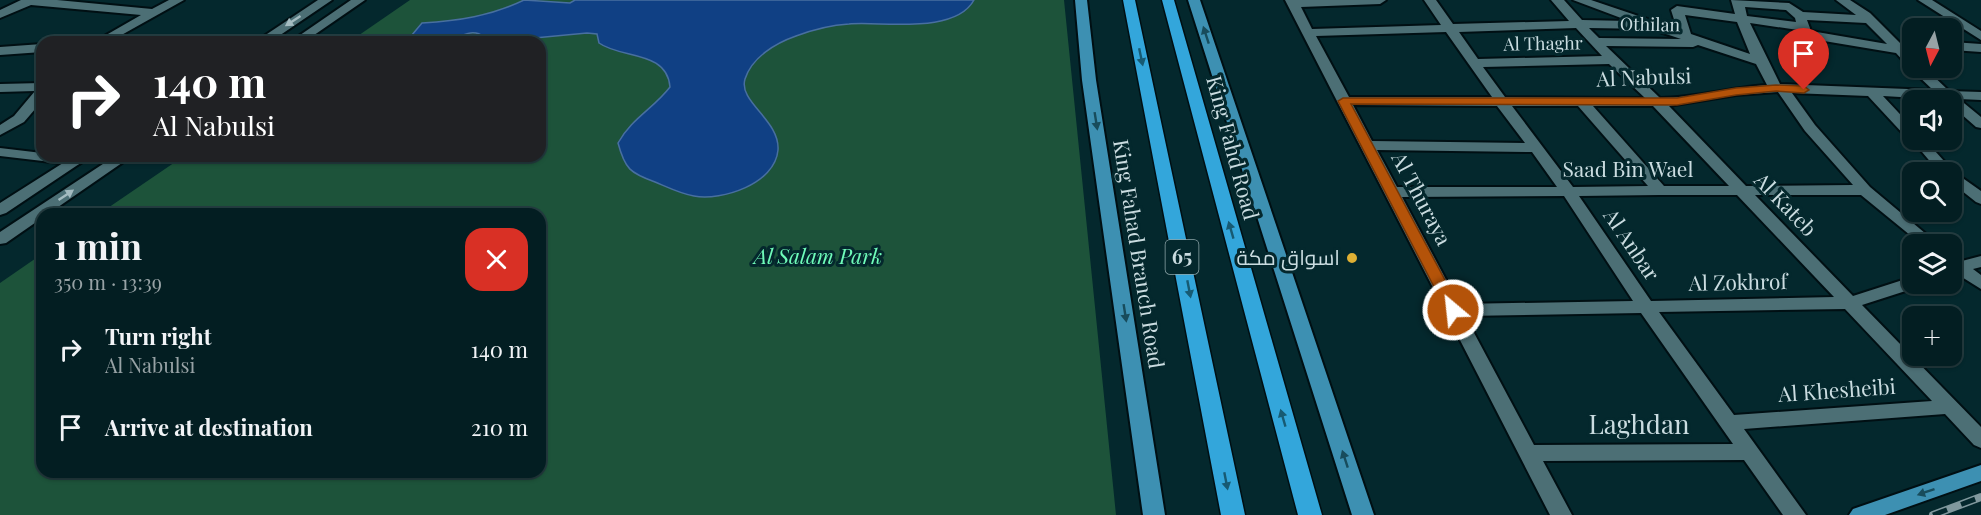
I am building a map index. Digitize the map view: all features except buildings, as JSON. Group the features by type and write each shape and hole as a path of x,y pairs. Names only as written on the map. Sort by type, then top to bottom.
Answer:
{"highway":[{"name":"65","path":"1129,0 1233,515"},
{"name":"King Fahd Road","path":"1168,0 1310,515"}],"main road":[{"name":"King Fahad Branch Road","path":"1081,0 1091,92 1151,489 1158,515"},
{"path":"1194,0 1363,515"},
{"path":"1860,515 1981,473"},
{"path":"1354,489 1357,515"}],"street":[{"path":"0,14 30,0 154,13"},
{"path":"111,36 178,0"},
{"path":"270,36 326,0"},
{"path":"305,36 359,0"},
{"path":"1292,2 1380,0"},
{"name":"Al Anbar","path":"1430,0 1568,191 1646,307 1795,515"},
{"name":"Al Kateb","path":"1557,0 1612,60 1657,102 1981,440"},
{"path":"1579,0 1759,61"},
{"path":"1842,0 1902,45"},
{"path":"1924,0 1981,36"},
{"name":"Al Thuraya","path":"1292,2 1561,515"},
{"path":"1870,20 1802,21 1789,7 1738,2 1741,17 1759,61 1810,128 1865,190 1918,234"},
{"name":"Othilan","path":"1686,37 1677,10 1802,21 1806,34 1902,45"},
{"path":"1308,33 1579,24 1651,25"},
{"name":"Othilan","path":"1595,42 1706,43"},
{"path":"1962,47 1981,48"},
{"path":"0,51 36,48"},
{"name":"Al Thaghr","path":"1475,63 1612,60"},
{"path":"1928,78 1941,90"},
{"path":"0,88 36,89"},
{"name":"Al Nabulsi","path":"1343,101 1677,102 1736,91 1780,88 1902,93"},
{"path":"1872,92 1902,124"},
{"name":"Al Nabulsi","path":"1962,95 1981,96"},
{"path":"0,131 19,118 36,97"},
{"path":"1581,101 1660,191"},
{"path":"1962,108 1981,124"},
{"path":"1367,146 1535,148"},
{"path":"1926,150 1938,162"},
{"path":"0,152 36,155"},
{"path":"0,210 74,162"},
{"path":"47,208 116,162"},
{"path":"1962,184 1981,199"},
{"name":"Saad Bin Wael","path":"1391,192 1865,190"},
{"path":"0,239 36,215"},
{"path":"1962,265 1981,261"},
{"path":"1962,272 1981,283"},
{"name":"Al Zokhrof","path":"1453,310 1850,303 1902,286"},
{"name":"Al Khesheibi","path":"1729,423 1949,407"},
{"name":"Laghdan","path":"1528,453 1749,452"}],"green space":[{"name":"Al Salam Park","path":"410,0 1064,0 1116,515 0,515 0,283 36,258 36,478 546,478 546,208 108,208 175,162 546,162 546,36 358,36"}],"water":[{"path":"524,0 570,3 575,0 974,0 964,11 951,18 935,22 836,25 796,36 766,52 748,71 744,87 747,96 773,129 778,150 775,162 768,172 745,188 719,196 706,197 684,194 640,176 630,169 623,159 618,143 623,135 670,87 667,75 652,61 608,48 599,43 597,34 546,37 482,36 474,33 462,36 411,36 422,23 474,17"}],"railway":[{"path":"1933,515 1981,497"}],"place":[{"name":"اسواق مكة","path":"1352,258"}],"route":[{"path":"1453,310 1343,101 1677,102 1736,91 1776,88 1804,90"}]}
